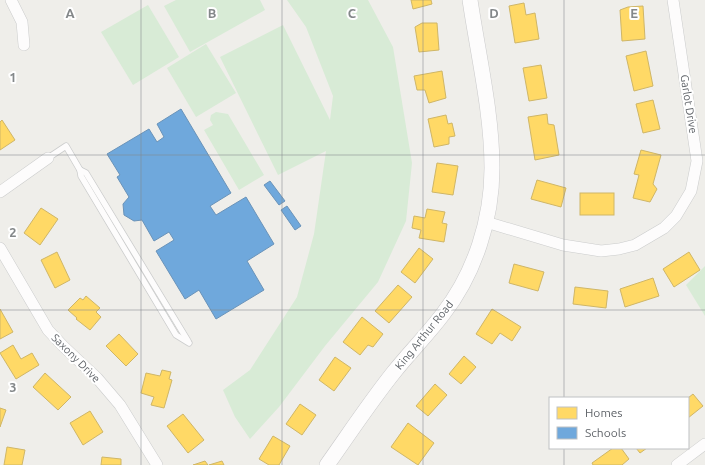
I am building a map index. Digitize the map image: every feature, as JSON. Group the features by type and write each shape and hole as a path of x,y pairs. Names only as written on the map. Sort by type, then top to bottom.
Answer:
{"street":[{"path":"11,0 22,22 24,45"},
{"name":"King Arthur Road","path":"327,465 362,414 395,371 443,314 458,293 480,244 490,198 492,144 470,0"},
{"name":"Garlot Drive","path":"486,222 563,244 601,251 619,249 635,244 664,228 676,216 691,191 697,161 673,0"},
{"path":"0,192 48,158"},
{"name":"Saxony Drive","path":"0,248 48,330 97,378 120,405 157,465"},
{"path":"677,465 705,444"}],"lane":[{"path":"48,158 66,146 80,170 80,176 176,335 188,343 86,173 80,170"}],"green space":[{"path":"176,0 260,0 265,10 190,52 164,6"},
{"path":"287,0 368,0 393,47 412,163 406,221 378,282 325,346 279,407 250,439 235,417 223,390 250,370 297,297 314,234 326,151 278,175 220,57 283,25 330,120 333,96 306,27"},
{"path":"148,5 179,57 133,85 101,32"},
{"path":"206,44 236,93 196,117 167,68"},
{"path":"216,112 228,114 264,175 239,190 204,130 213,125 210,120 211,115"},
{"path":"705,266 705,316 686,285"}],"building: Homes":[{"path":"411,0 431,0 432,4 413,9"},
{"path":"524,3 526,15 535,13 539,39 515,43 509,6"},
{"path":"643,6 645,39 622,41 620,10 628,7"},
{"path":"422,23 437,23 439,50 419,52 415,27"},
{"path":"646,51 653,86 634,91 626,56"},
{"path":"541,65 547,98 529,101 523,68"},
{"path":"442,71 446,98 429,103 425,90 417,90 414,76"},
{"path":"653,100 660,129 643,133 636,104"},
{"path":"547,114 548,124 554,125 559,155 535,160 528,117"},
{"path":"446,115 448,124 452,123 455,136 449,137 449,144 434,147 428,119"},
{"path":"2,120 15,140 0,150 0,122"},
{"path":"641,150 661,155 653,184 657,189 650,202 633,198 639,175 634,174"},
{"path":"437,163 458,166 453,195 432,192"},
{"path":"537,180 566,188 561,207 531,199"},
{"path":"580,193 614,193 614,215 580,215"},
{"path":"41,208 58,219 40,245 24,233"},
{"path":"427,209 445,212 442,223 447,224 444,242 419,238 421,230 412,228 414,216 425,218"},
{"path":"419,248 433,259 415,283 401,272"},
{"path":"57,252 70,280 55,288 41,260"},
{"path":"689,252 700,270 674,287 663,269"},
{"path":"514,264 544,272 538,291 509,283"},
{"path":"653,278 659,296 625,307 620,289"},
{"path":"398,285 412,297 389,323 375,311"},
{"path":"575,287 608,291 606,308 573,304"},
{"path":"86,296 100,308 96,312 101,317 90,330 76,319 77,318 68,310 80,298 83,300"},
{"path":"0,309 13,332 0,339"},
{"path":"492,309 521,327 512,341 500,333 492,344 476,334"},
{"path":"362,317 383,334 373,347 368,345 360,355 343,342"},
{"path":"119,334 138,354 126,366 106,346"},
{"path":"13,345 21,359 32,353 39,365 16,379 0,353"},
{"path":"464,356 476,367 461,384 449,374"},
{"path":"335,357 351,368 334,391 319,380"},
{"path":"162,370 171,372 169,379 172,380 164,408 151,405 154,397 141,393 146,373 160,376"},
{"path":"45,373 71,397 58,410 33,387"},
{"path":"435,384 447,395 428,416 416,406"},
{"path":"693,394 703,406 689,417 689,397"},
{"path":"300,404 316,415 302,435 286,424"},
{"path":"0,408 6,410 0,427"},
{"path":"90,411 103,432 83,445 70,423"},
{"path":"183,414 204,440 188,453 167,426"},
{"path":"408,423 434,443 418,465 391,447"},
{"path":"273,436 290,446 279,465 269,465 259,459"},
{"path":"7,447 25,450 22,465 4,465"},
{"path":"612,449 622,449 629,459 622,465 593,465 592,463"},
{"path":"637,449 646,449 640,453"},
{"path":"102,457 121,459 121,465 101,465"},
{"path":"205,461 208,465 193,465"},
{"path":"222,461 224,465 209,465"}],"building: Schools":[{"path":"181,109 231,193 210,206 216,215 246,197 274,244 247,261 264,290 216,319 199,290 185,299 156,251 174,240 169,232 154,241 142,220 134,221 124,215 123,204 129,197 117,177 120,175 107,154 149,129 157,142 164,137 157,124"},
{"path":"270,181 285,201 279,205 264,185"},
{"path":"287,206 301,226 295,230 281,210"}]}
